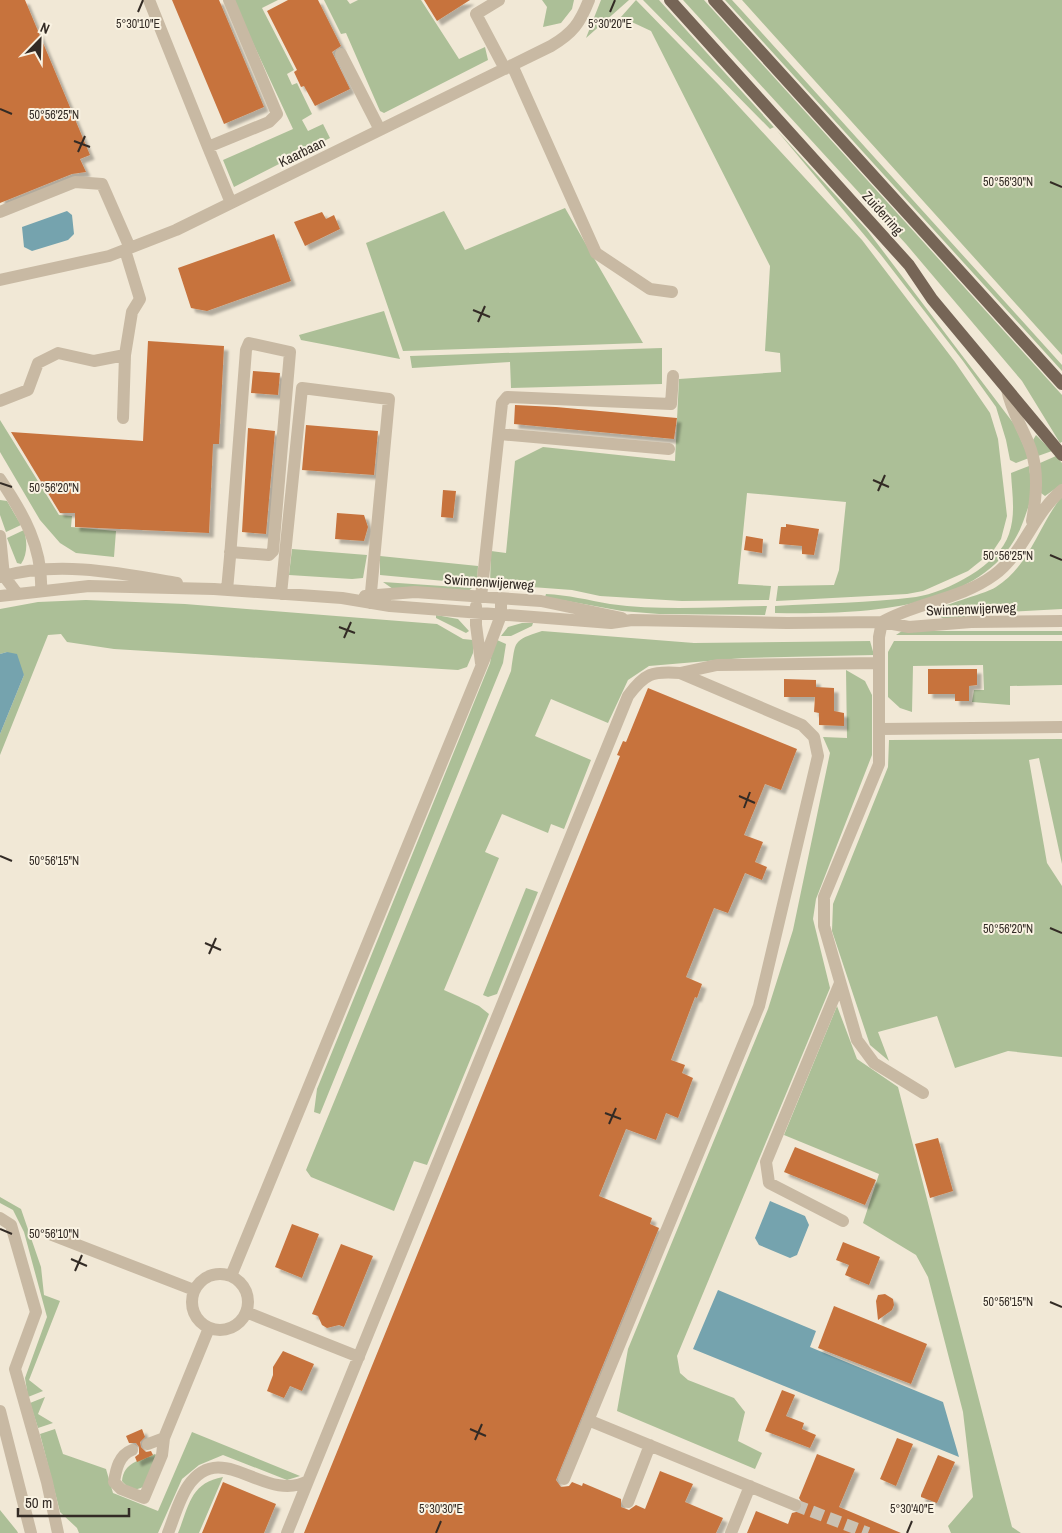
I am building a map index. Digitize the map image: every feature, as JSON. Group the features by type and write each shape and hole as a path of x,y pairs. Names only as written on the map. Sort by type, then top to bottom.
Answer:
{"main road":[{"name":"Zuiderring","path":"670,0 909,265 932,298 1062,455"},
{"name":"Zuiderring","path":"714,0 1062,384"}],"street":[{"path":"149,0 231,204"},
{"path":"208,147 269,122 277,114 229,0"},
{"path":"499,0 476,14 508,67 596,253 650,288 672,292"},
{"name":"Kaarbaan","path":"0,280 109,256 176,230 231,204 568,36 582,19 589,0"},
{"path":"341,54 380,130"},
{"path":"0,212 75,182 102,184 128,249 140,299 132,312 125,355 123,418"},
{"path":"220,589 230,552 246,350 249,343 290,352 272,551 269,555 230,552"},
{"path":"0,401 28,390 38,363 58,353 94,361 125,355"},
{"path":"481,663 476,613 502,402 507,397 671,404 673,376"},
{"path":"281,594 302,388 389,399 371,599"},
{"name":"Swinnenwijerweg","path":"1007,389 1010,407 1032,451 1036,493 1032,524"},
{"path":"499,434 669,449"},
{"path":"0,479 27,524 36,544 42,570 41,590"},
{"name":"Swinnenwijerweg","path":"882,622 901,611 971,589 994,575 1010,560 1032,524 1062,490"},
{"path":"0,536 2,576 16,592"},
{"name":"Swinnenwijerweg","path":"2,576 42,570 90,570 220,589"},
{"name":"Swinnenwijerweg","path":"0,596 16,592 89,586 220,589 371,599 476,613 611,624 632,620"},
{"name":"Swinnenwijerweg","path":"371,599 415,592 501,598 567,605 632,620 787,623 882,622 909,627 971,622 1062,621"},
{"path":"231,1276 481,663 500,615 501,598"},
{"path":"882,622 879,637 881,729 879,764 824,897 824,926 857,1040 874,1063 923,1093"},
{"path":"680,674 717,665 879,663"},
{"path":"287,1533 628,696 642,678 658,672 680,674 802,725 814,737 818,756 759,1006 564,1478"},
{"path":"881,729 1062,727"},
{"path":"840,983 766,1162 769,1183 843,1221"},
{"path":"0,1218 11,1225 36,1312 15,1369 47,1482 58,1533"},
{"path":"52,1235 194,1290"},
{"path":"220,1274 231,1276 239,1282 245,1291 248,1302 246,1312 240,1321 231,1328 220,1330 209,1328 199,1322 193,1312 194,1290 200,1282 210,1276 220,1274"},
{"path":"246,1312 359,1357"},
{"path":"132,1450 126,1453 116,1468 114,1482 121,1488 144,1498 162,1455 164,1438 209,1328"},
{"path":"0,1411 31,1533"},
{"path":"588,1420 796,1505"},
{"path":"148,1444 164,1438"},
{"path":"628,1502 650,1445"},
{"path":"168,1533 187,1488 198,1474 212,1467 224,1468 283,1488 298,1487 308,1481"},
{"path":"731,1533 750,1486"}],"green space":[{"path":"233,0 278,0 262,8 294,70 287,74 292,85 297,83 312,114 302,120 308,131 323,124 330,138 234,187 223,160 293,129"},
{"path":"324,0 347,0 350,4 358,0 421,0 459,59 485,47 488,60 384,113 380,111 346,33 341,34"},
{"path":"542,0 574,0 572,9 561,23 543,27 547,7"},
{"path":"601,0 629,0 586,38"},
{"path":"636,0 719,85 862,240 955,362 990,413 998,439 1007,516 1001,539 993,551 968,571 923,591 907,594 776,601 778,586 834,585 839,570 846,502 747,493 738,584 771,586 769,600 682,601 600,596 572,590 490,584 491,551 506,553 515,461 543,447 675,461 679,379 781,372 780,353 765,351 770,266 651,31 621,17"},
{"path":"643,0 659,0 774,127 770,129"},
{"path":"683,0 704,0 1062,395 1062,442 1060,443 1022,381 906,244"},
{"path":"725,0 732,0 743,12 1062,365 1062,371"},
{"path":"742,0 1062,0 1062,355"},
{"path":"776,129 867,230 1014,424 1029,458 1016,463 1010,460 996,407 881,255"},
{"path":"565,208 643,343 403,351 366,243 444,211 465,250"},
{"path":"384,311 400,359 301,340 299,335"},
{"path":"662,348 662,384 511,388 510,362 412,368 410,356"},
{"path":"0,420 59,515 72,516 71,527 116,531 114,557 76,553 60,543 40,520 0,452"},
{"path":"1036,435 1052,451 1038,456 1033,440"},
{"path":"1056,456 1062,463 1062,484 1045,496 1041,493 1040,463"},
{"path":"1029,466 1031,496 1023,522 1006,552 981,575 951,591 917,602 880,609 843,612 775,613 775,606 863,602 916,597 942,589 970,575 995,556 1009,534 1013,504 1011,473"},
{"path":"1062,496 1062,609 991,613 955,619 944,619 935,614 938,610 951,603 996,587 1008,578 1025,557"},
{"path":"0,500 7,501 21,525 6,532 0,515"},
{"path":"24,530 26,547 25,556 21,564 17,563 7,538"},
{"path":"292,549 367,555 363,578 289,575"},
{"path":"380,556 478,566 477,584 380,575"},
{"path":"383,582 472,588 467,592 393,589"},
{"path":"546,594 629,606 688,608 767,606 765,615 659,614 622,611 545,597"},
{"path":"86,600 185,604 437,624 463,639 473,640 473,653 467,667 458,670 114,649 67,642 61,634 48,635 0,755 0,734 24,675 7,652 0,654 0,609 38,602"},
{"path":"436,615 458,619 469,631 466,633 436,618"},
{"path":"522,623 533,623 532,626 511,636 501,636 508,627"},
{"path":"542,631 694,643 870,641 874,655 743,658 649,666 628,680 608,723 551,699 535,736 591,760 564,829 551,824 548,833 502,814 485,852 499,858 444,990 479,1006 489,1014 427,1165 414,1161 394,1211 311,1177 306,1170 511,671 515,647 525,637"},
{"path":"902,631 1062,631 1062,635 896,635"},
{"path":"497,640 506,644 503,663 320,1114 314,1112 317,1089 490,663 494,642"},
{"path":"894,641 1062,641 1062,685 1010,686 1010,705 972,702 974,690 984,690 983,665 913,666 912,712 900,708 888,697 888,652"},
{"path":"846,670 865,681 872,695 872,755 816,899 813,919 830,988 677,1356 680,1373 688,1380 734,1398 745,1412 738,1441 762,1453 755,1469 617,1411 628,1349 768,1009 793,930 830,753 823,737 847,738"},
{"path":"1062,739 1062,864 1039,758 1029,760 1047,863 1062,886 1062,1057 1008,1051 955,1068 937,1016 878,1032 889,1061 870,1045 832,931 833,904 888,767 889,740"},
{"path":"526,888 538,892 497,994 488,997 483,995"},
{"path":"837,1006 857,1059 898,1087 1012,1527 1021,1533 951,1533 948,1526 973,1497 963,1412 928,1277 916,1255 863,1223 879,1174 784,1135"},
{"path":"0,1197 21,1209 41,1267 44,1295 60,1301 29,1380 43,1391 28,1397 25,1378 47,1317 24,1232 13,1210 0,1203"},
{"path":"45,1397 38,1414 53,1423 38,1428 30,1403"},
{"path":"55,1429 63,1454 106,1469 113,1493 158,1511 192,1432 300,1476 287,1480 223,1455 199,1465 182,1479 158,1533 79,1533 77,1528 60,1512 40,1434"},
{"path":"155,1454 157,1456 143,1487 131,1489 122,1481 123,1475 129,1466"},
{"path":"223,1477 199,1533 178,1533 188,1505 197,1490 212,1480"},
{"path":"0,1510 17,1531 18,1533 0,1533"}],"water":[{"path":"67,211 72,215 74,234 68,240 32,251 24,247 22,227"},
{"path":"7,652 17,654 24,675 0,734 0,654"},
{"path":"770,1201 805,1216 809,1225 797,1255 790,1258 759,1245 755,1238"},
{"path":"718,1290 816,1331 810,1347 943,1402 959,1457 693,1349"}],"building":[{"path":"0,0 25,0 90,155 80,159 86,172 72,174 0,203"},
{"path":"172,0 219,0 264,107 224,124"},
{"path":"288,0 318,0 341,46 332,52 350,89 315,106 304,86 301,87 294,72 297,70 267,11"},
{"path":"424,0 470,0 437,21"},
{"path":"322,212 326,219 334,215 340,229 305,246 294,222"},
{"path":"274,234 291,281 207,311 191,308 178,268"},
{"path":"148,341 224,346 219,444 213,444 209,533 75,527 75,513 60,513 11,432 143,441"},
{"path":"253,371 280,373 278,395 251,393"},
{"path":"515,405 677,418 674,439 514,424"},
{"path":"306,425 378,431 374,475 302,470"},
{"path":"248,428 275,431 266,534 242,532"},
{"path":"443,490 456,491 453,518 441,517"},
{"path":"337,513 364,515 368,527 364,541 335,539"},
{"path":"786,524 819,529 814,555 802,554 802,546 779,544 781,527 786,527"},
{"path":"746,536 763,539 762,553 744,550"},
{"path":"928,669 977,669 977,685 969,686 969,701 955,701 955,694 928,694"},
{"path":"784,679 816,680 816,687 834,688 834,711 844,713 844,726 819,725 819,713 814,712 815,697 784,697"},
{"path":"648,688 797,749 781,790 765,784 744,835 763,842 755,862 767,867 762,880 745,873 728,913 714,908 686,977 702,984 697,998 695,997 671,1060 685,1065 682,1073 693,1078 678,1118 666,1113 656,1140 626,1129 599,1196 652,1218 650,1224 659,1228 556,1480 561,1487 569,1486 572,1482 582,1486 583,1483 621,1499 621,1507 629,1510 636,1505 645,1509 660,1471 693,1484 685,1502 723,1518 716,1533 304,1533 620,756 617,755 623,741 626,742"},
{"path":"938,1138 953,1191 930,1198 915,1144"},
{"path":"795,1147 876,1180 865,1205 784,1172"},
{"path":"292,1224 319,1234 302,1278 275,1267"},
{"path":"843,1242 880,1257 869,1285 845,1275 849,1265 836,1260"},
{"path":"341,1244 373,1256 344,1327 339,1325 327,1328 322,1325 318,1316 312,1314"},
{"path":"885,1294 893,1299 894,1305 892,1310 878,1320 876,1301 878,1295"},
{"path":"834,1306 927,1344 911,1384 818,1348"},
{"path":"283,1351 314,1364 302,1391 290,1386 284,1398 267,1391 273,1375 273,1367"},
{"path":"782,1390 795,1395 786,1416 804,1423 802,1429 816,1435 810,1448 765,1431"},
{"path":"142,1429 145,1437 140,1442 141,1447 146,1452 151,1451 153,1455 137,1462 135,1457 139,1454 139,1447 136,1443 129,1443 126,1436"},
{"path":"897,1438 913,1444 896,1486 880,1479"},
{"path":"817,1454 855,1469 839,1507 901,1533 747,1533 756,1511 788,1524 792,1513 800,1511 803,1504 799,1498"},
{"path":"938,1455 955,1462 937,1503 921,1497 921,1495"},
{"path":"223,1482 276,1504 264,1533 202,1533"}],"tunnel":[{"path":"795,1505 868,1533"}]}
